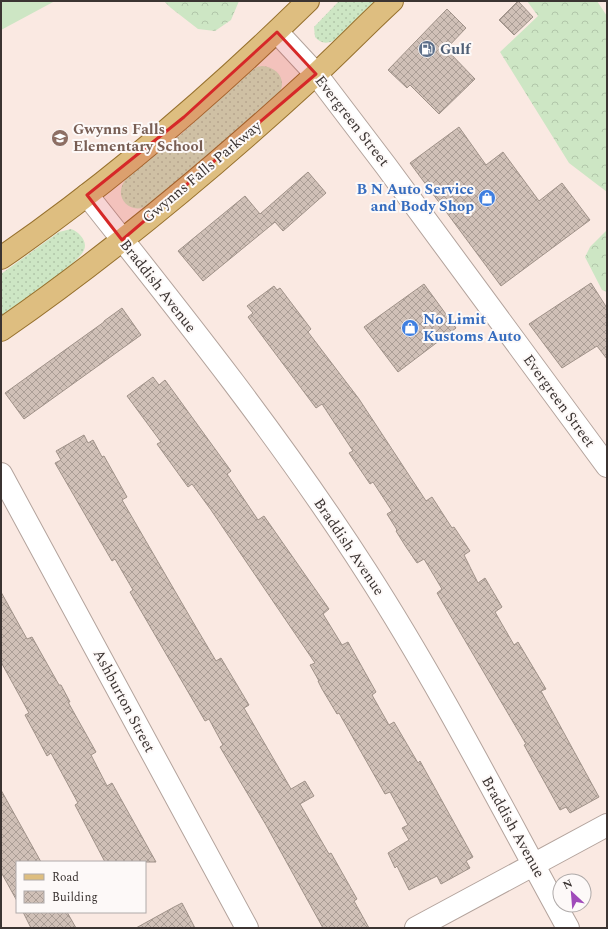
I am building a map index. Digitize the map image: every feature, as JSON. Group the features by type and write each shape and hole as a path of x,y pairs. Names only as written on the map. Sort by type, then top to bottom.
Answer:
{"main road":[{"path":"1,258 87,195 184,117 277,32 308,1"},
{"name":"Gwynns Falls Parkway","path":"1,330 30,310 122,240 196,179 316,74 392,1"}],"street":[{"name":"Evergreen Street","path":"277,32 316,74 386,166 607,466"},
{"name":"Braddish Avenue","path":"87,195 194,332 288,457 364,568 389,607 437,689 568,928"},
{"name":"Ashburton Street","path":"1,474 247,928"},
{"path":"416,928 607,824"}],"highlighted area":[{"path":"277,32 316,74 122,240 87,195 184,117"}],"green space":[{"path":"1,1 55,1 1,30"},
{"path":"164,1 239,1 231,20 215,31 198,29"},
{"path":"339,1 375,1 335,40 327,43 322,42 315,37 314,27"},
{"path":"527,1 597,1 607,16 607,192 569,163 500,52 538,16"},
{"path":"262,66 273,69 280,76 282,85 278,95 149,205 142,208 135,208 124,202 121,191 127,178 133,172 180,135 251,71"},
{"path":"71,229 82,237 85,243 84,250 80,256 33,295 1,317 1,274 59,232"},
{"path":"607,230 607,292 602,290 585,257 590,247"}],"building":[{"path":"518,1 533,17 514,35 499,20"},
{"path":"447,9 466,28 446,49 475,79 439,114 410,85 407,88 388,70"},
{"path":"459,127 486,165 503,152 539,201 562,183 590,220 501,286 410,163"},
{"path":"308,172 326,193 283,231 275,222 203,281 178,251 245,196 260,214"},
{"path":"591,283 607,308 607,359 597,346 562,368 529,324"},
{"name":"No Limit Kustoms Auto","path":"424,284 456,328 398,372 364,327"},
{"path":"274,286 277,290 280,288 311,329 308,332 359,399 426,501 432,497 452,528 454,527 470,551 464,555 478,583 485,578 502,607 495,612 514,645 518,642 546,689 541,691 599,797 570,813 566,807 560,810 524,745 526,744 437,593 442,589 424,559 417,563 406,547 387,514 392,511 373,482 370,484 349,453 353,451 322,404 316,408 248,317 253,313 247,306"},
{"path":"122,308 141,335 24,419 5,393"},
{"path":"153,377 159,385 165,380 231,471 227,474 258,520 264,516 329,609 323,614 342,645 348,642 376,692 372,695 389,725 394,722 418,763 420,761 473,857 466,861 470,868 441,884 437,876 409,890 397,866 395,868 388,853 409,840 402,828 408,825 390,792 385,794 339,713 337,714 322,689 310,665 315,663 211,510 192,484 188,487 157,444 161,442 127,396"},
{"path":"84,435 88,443 93,440 102,457 104,456 127,497 122,500 216,661 221,658 249,705 244,708 291,789 305,781 314,796 300,804 329,854 331,853 357,899 354,901 369,928 323,928 266,825 220,747 223,745 209,719 205,721 130,592 133,590 115,559 112,561 55,463 61,460 56,451"},
{"path":"1,592 27,639 32,637 59,685 61,685 70,702 68,702 96,752 91,755 107,786 112,783 156,862 104,861 75,805 78,803 51,753 47,756 25,715 29,713 1,662"},
{"path":"1,790 40,861 16,861 16,899 1,872"},
{"path":"182,903 195,928 136,928 174,907"},
{"path":"24,913 68,913 76,928 31,928"}],"place":[{"name":"Gulf","path":"427,49"},
{"name":"Gwynns Falls Elementary School","path":"60,138"},
{"name":"B N Auto Service and Body Shop","path":"487,198"},
{"name":"No Limit Kustoms Auto","path":"410,328"}]}
